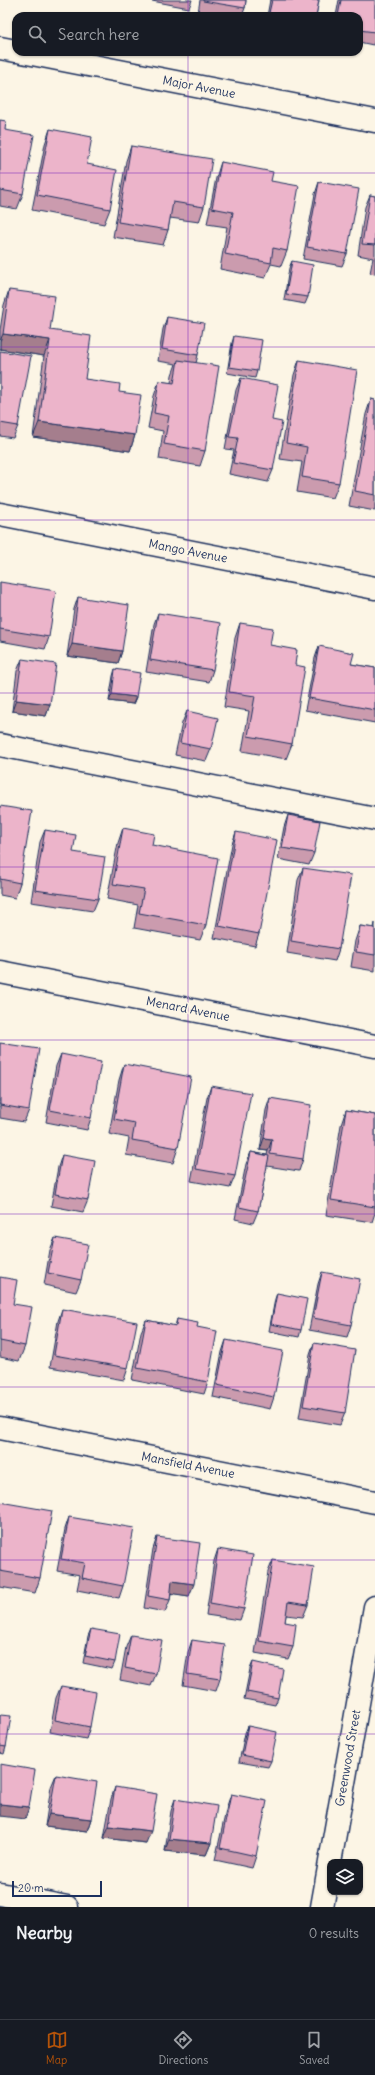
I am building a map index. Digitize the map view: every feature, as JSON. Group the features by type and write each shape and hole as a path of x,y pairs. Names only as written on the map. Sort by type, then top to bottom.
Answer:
{"street":[{"path":"0,48 12,50"},
{"name":"Major Avenue","path":"42,56 375,121"},
{"name":"Mango Avenue","path":"0,514 375,588"},
{"path":"0,744 375,819"},
{"name":"Menard Avenue","path":"0,972 375,1046"},
{"name":"Mansfield Avenue","path":"0,1428 375,1502"},
{"name":"Greenwood Street","path":"331,1859 375,1607"},
{"name":"Greenwood Street","path":"322,1907 327,1879"},
{"path":"0,1894 67,1907"}],"building":[{"path":"203,0 246,0 245,8"},
{"path":"272,0 319,0 317,12 269,12"},
{"path":"341,0 375,0 375,32 363,30 363,12 339,12"},
{"path":"0,120 6,121 5,130 34,135 23,194 0,190"},
{"path":"50,129 92,137 87,164 117,170 110,209 37,195"},
{"path":"131,146 212,159 204,207 173,202 168,230 118,222"},
{"path":"221,162 273,172 271,181 299,186 287,251 273,248 271,263 225,254 233,212 212,208"},
{"path":"319,182 359,189 347,254 307,247"},
{"path":"370,195 375,196 375,245 362,244"},
{"path":"292,261 313,265 308,297 286,294"},
{"path":"9,290 55,296 50,330 91,336 85,379 120,384 119,392 141,395 135,435 39,422 50,340 3,334"},
{"path":"167,317 204,323 198,355 162,349"},
{"path":"234,336 262,340 257,371 229,367"},
{"path":"0,351 31,356 18,426 0,423"},
{"path":"178,360 219,366 205,451 164,444 169,416 154,413 159,381 174,383"},
{"path":"299,360 357,370 339,483 302,477 307,447 286,443"},
{"path":"241,378 278,385 272,420 282,422 273,470 233,463 238,438 229,437"},
{"path":"371,399 375,400 375,495 355,491"},
{"path":"0,582 56,591 49,637 0,629"},
{"path":"78,597 129,605 122,651 72,644"},
{"path":"158,613 221,623 213,670 150,660"},
{"path":"240,623 273,628 270,645 297,650 295,665 305,667 292,744 248,736 255,696 229,692"},
{"path":"319,646 354,653 351,664 375,668 375,710 309,698"},
{"path":"22,659 56,664 50,704 16,700"},
{"path":"115,669 140,673 136,697 112,694"},
{"path":"187,711 218,718 211,749 180,743"},
{"path":"0,806 32,811 20,883 0,879"},
{"path":"288,815 320,821 314,853 282,848"},
{"path":"123,828 154,834 152,845 218,858 206,925 139,913 144,889 113,884"},
{"path":"45,830 76,835 73,852 105,857 98,899 35,890"},
{"path":"236,832 277,840 259,934 219,926"},
{"path":"303,868 351,875 339,949 291,941"},
{"path":"360,926 375,928 375,955 356,952"},
{"path":"0,1043 39,1049 29,1110 0,1105"},
{"path":"61,1054 101,1062 91,1118 50,1110"},
{"path":"124,1064 191,1077 178,1148 132,1140 135,1123 114,1119"},
{"path":"211,1086 251,1093 235,1176 196,1169"},
{"path":"270,1098 311,1105 303,1159 270,1154 272,1139 264,1138"},
{"path":"346,1110 375,1115 375,1207 331,1200"},
{"path":"251,1152 269,1156 258,1211 239,1207"},
{"path":"62,1155 95,1161 88,1200 55,1194"},
{"path":"55,1238 88,1244 81,1280 48,1273"},
{"path":"322,1272 360,1279 351,1325 313,1318"},
{"path":"0,1277 17,1280 13,1304 32,1307 25,1346 0,1341"},
{"path":"277,1293 307,1299 301,1330 271,1324"},
{"path":"62,1309 137,1322 128,1368 54,1355"},
{"path":"177,1319 198,1323 197,1327 217,1331 208,1382 137,1368 146,1320 176,1326"},
{"path":"226,1340 283,1351 274,1397 217,1385"},
{"path":"314,1343 355,1350 345,1413 303,1406"},
{"path":"0,1502 52,1511 40,1578 0,1571"},
{"path":"69,1517 134,1528 123,1586 82,1578 85,1563 61,1559"},
{"path":"157,1537 200,1543 194,1584 172,1581 170,1600 148,1596"},
{"path":"218,1549 253,1555 244,1609 210,1603"},
{"path":"273,1560 314,1567 308,1605 288,1602 285,1622 296,1624 293,1647 259,1641"},
{"path":"91,1629 120,1634 115,1662 85,1656"},
{"path":"131,1635 162,1640 156,1674 125,1668"},
{"path":"192,1640 225,1645 220,1679 187,1674"},
{"path":"253,1662 283,1669 278,1698 247,1692"},
{"path":"61,1686 96,1692 90,1727 55,1720"},
{"path":"0,1715 11,1716 6,1747 0,1746"},
{"path":"248,1726 277,1732 271,1761 242,1755"},
{"path":"0,1764 35,1770 29,1807 0,1804"},
{"path":"56,1775 97,1782 91,1819 49,1814"},
{"path":"115,1787 157,1794 151,1831 109,1826"},
{"path":"231,1794 267,1801 256,1856 220,1848"},
{"path":"175,1799 217,1806 211,1843 169,1839"}]}
